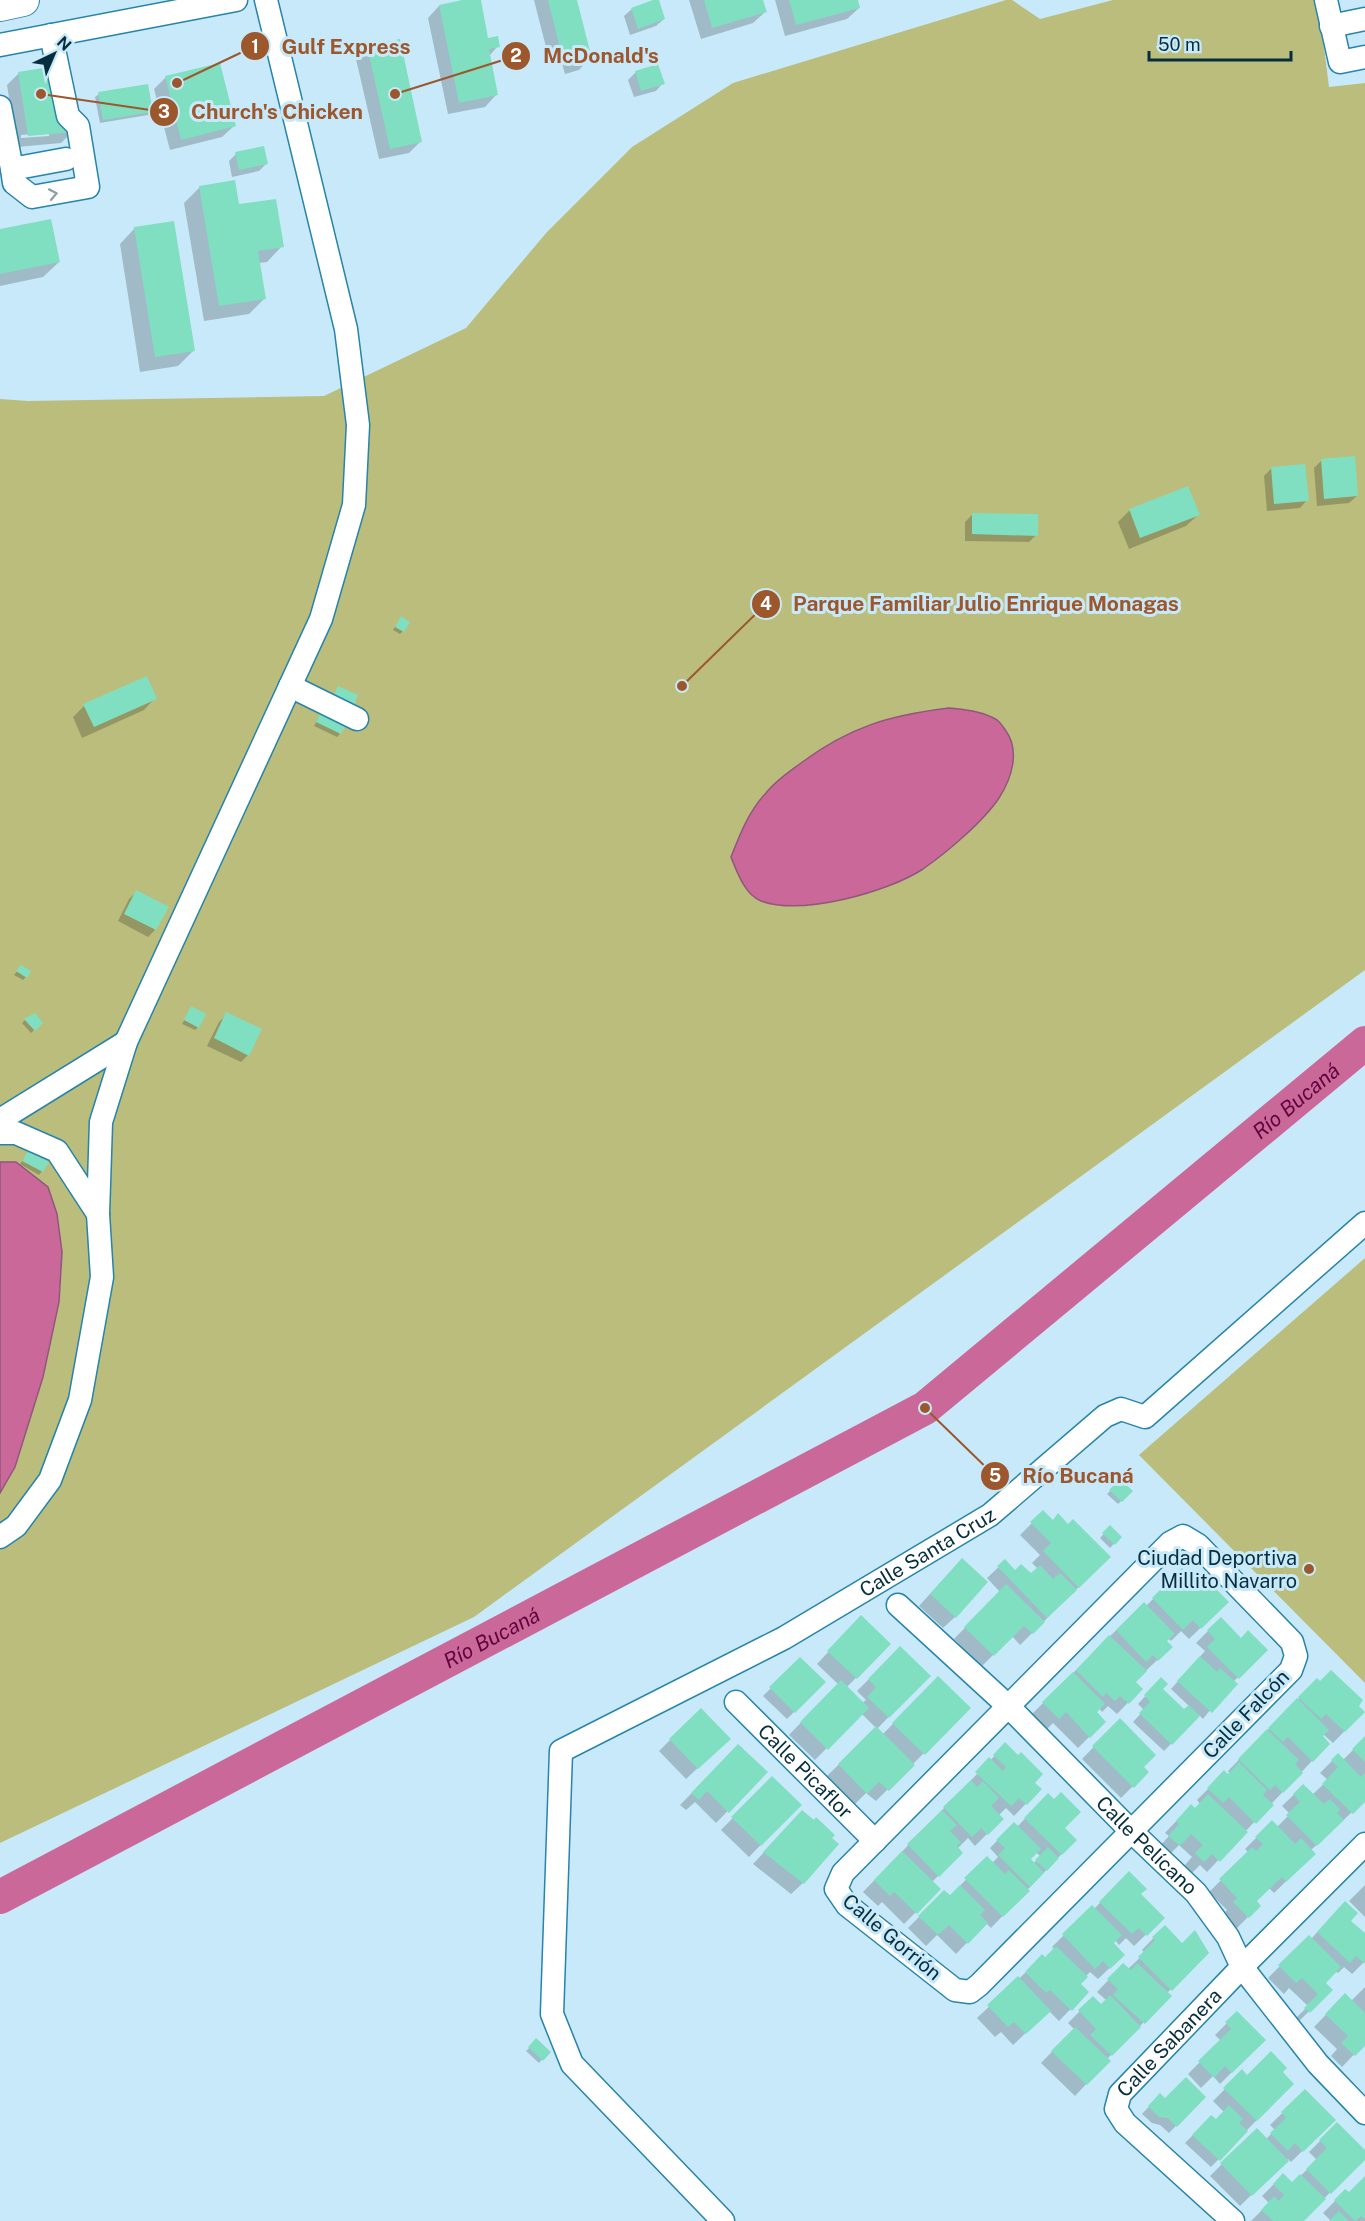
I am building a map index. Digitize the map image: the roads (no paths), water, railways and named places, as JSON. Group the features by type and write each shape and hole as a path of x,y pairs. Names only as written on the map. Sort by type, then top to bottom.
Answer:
{"highway":[{"path":"0,5 23,0"}],"street":[{"path":"0,45 236,0"},
{"path":"0,1537 16,1526 50,1480 80,1400 102,1276 98,1214 101,1122 126,1042 321,619 354,505 358,425 346,328 266,0"},
{"path":"1326,0 1340,62 1365,57"},
{"path":"1332,26 1365,19"},
{"path":"0,107 2,135 14,183 32,198 87,187 78,126 68,116 51,35"},
{"path":"12,169 66,159"},
{"path":"290,686 357,719"},
{"path":"0,1120 126,1042"},
{"path":"0,1132 16,1133 57,1151 98,1214"},
{"name":"Calle Santa Cruz","path":"723,2221 572,2064 552,2014 561,1751 784,1638 990,1515 1105,1416 1121,1408 1145,1417 1365,1223"},
{"name":"Calle Falcón","path":"1008,1706 1170,1544 1183,1536 1198,1545 1292,1642 1296,1656 1291,1670 1131,1831"},
{"name":"Calle Pelícano","path":"898,1605 1008,1706 1131,1831 1196,1893 1228,1937 1242,1967 1318,2064 1362,2104"},
{"name":"Calle Picaflor","path":"736,1702 875,1841"},
{"name":"Calle Gorrión","path":"1008,1706 843,1873 836,1889 847,1905 955,1990 970,1992 1131,1831"},
{"path":"1242,1967 1365,1844"},
{"name":"Calle Sabanera","path":"1233,2221 1125,2123 1116,2109 1120,2094 1242,1967"}],"waterway":[{"name":"Río Bucaná","path":"0,1897 925,1408 1365,1043"}],"place":[{"name":"Gulf Express","path":"177,83"},
{"name":"Church's Chicken","path":"41,94"},
{"name":"McDonald's","path":"395,94"},
{"name":"Parque Familiar Julio Enrique Monagas","path":"682,686"},
{"name":"Río Bucaná","path":"925,1408"},
{"name":"Ciudad Deportiva Millito Navarro","path":"1309,1569"}]}
